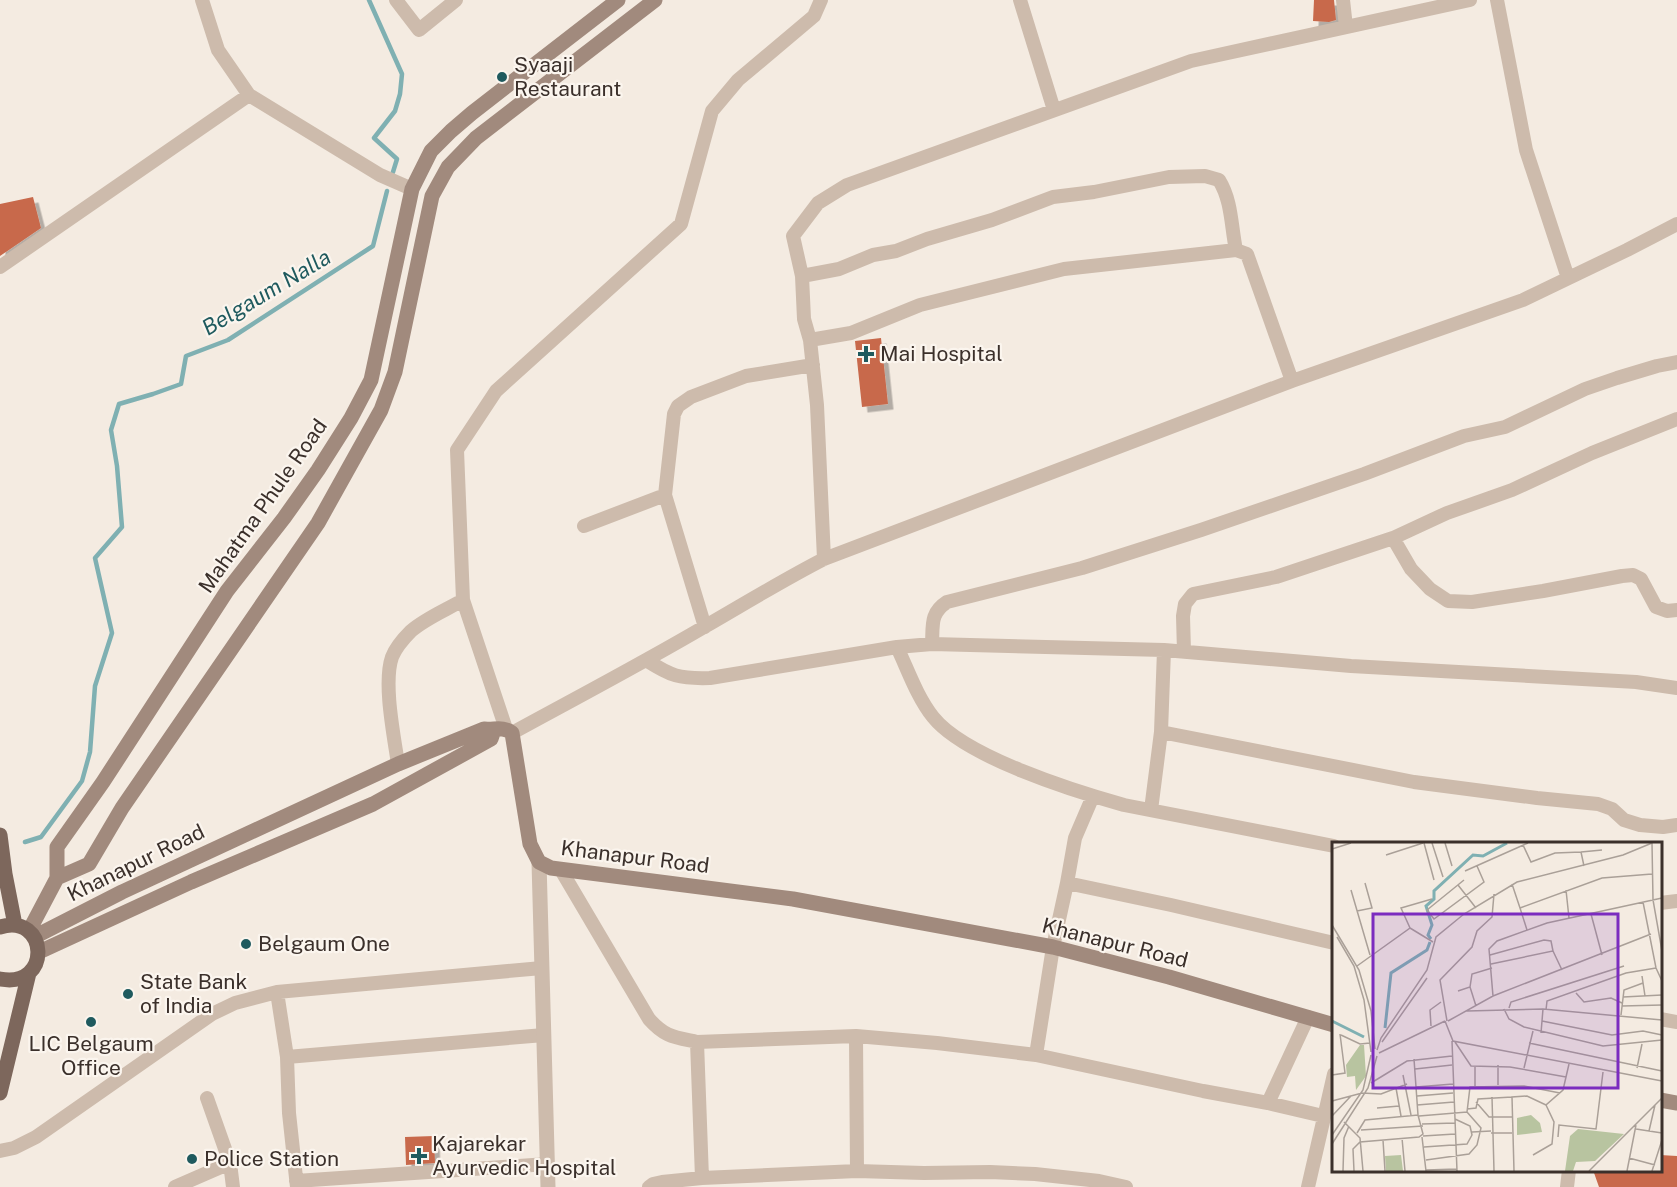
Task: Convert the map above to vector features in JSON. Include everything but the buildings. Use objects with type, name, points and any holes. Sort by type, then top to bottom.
[{"type":"main road","name":"Mahatma Phule Road","points":[[57,878],[57,847],[103,782],[227,591],[318,470],[351,418],[371,380],[412,189],[431,151],[451,130],[618,0]]},
{"type":"main road","points":[[0,1093],[29,973],[38,960],[34,940],[57,878],[89,864],[122,808],[318,523],[381,410],[395,372],[432,196],[448,167],[476,138],[655,0]]},
{"type":"main road","name":"Khanapur Road","points":[[34,940],[122,892],[398,764],[484,729],[504,730],[530,844],[539,862],[551,868],[793,899],[1053,947],[1169,976],[1332,1024]]},
{"type":"main road","points":[[0,835],[5,874],[7,926],[34,940],[191,882],[373,804],[504,730]]},
{"type":"main road","points":[[0,978],[15,980],[29,973]]},
{"type":"main road","points":[[1662,1100],[1677,1103]]},
{"type":"street","points":[[202,0],[218,50],[249,95],[380,175],[412,189]]},
{"type":"street","points":[[396,0],[418,30],[456,0]]},
{"type":"street","points":[[821,0],[814,16],[738,80],[712,111],[681,224],[496,391],[457,450],[463,600],[504,730],[646,660],[786,578],[824,559],[1293,381],[1523,300],[1677,224]]},
{"type":"street","points":[[1020,0],[1054,110]]},
{"type":"street","points":[[1343,0],[1346,27]]},
{"type":"street","points":[[824,559],[817,405],[810,340],[804,319],[802,276],[793,236],[818,203],[847,185],[1191,61],[1470,0]]},
{"type":"street","points":[[1497,0],[1526,150],[1568,278]]},
{"type":"street","points":[[0,267],[249,95]]},
{"type":"street","points":[[802,276],[839,269],[873,255],[896,251],[927,239],[992,220],[1053,197],[1094,192],[1169,177],[1205,176],[1219,180],[1226,190],[1236,250]]},
{"type":"street","points":[[810,340],[851,333],[921,305],[1064,269],[1236,250],[1247,254],[1293,381]]},
{"type":"street","points":[[932,644],[934,616],[938,607],[947,602],[1082,568],[1201,530],[1364,474],[1464,436],[1505,427],[1585,389],[1677,362]]},
{"type":"street","points":[[705,627],[665,495],[674,414],[678,406],[691,397],[746,376],[813,365]]},
{"type":"street","points":[[1184,652],[1183,616],[1185,604],[1193,594],[1276,577],[1393,538],[1448,513],[1512,489],[1592,453],[1677,419]]},
{"type":"street","points":[[584,526],[665,495]]},
{"type":"street","points":[[1393,538],[1411,569],[1430,589],[1448,601],[1472,603],[1633,575],[1641,579],[1656,606],[1667,610],[1677,610]]},
{"type":"street","points":[[398,764],[389,675],[392,657],[400,643],[413,630],[426,620],[463,600]]},
{"type":"street","points":[[646,660],[664,672],[686,679],[710,678],[897,647],[932,644],[1164,650],[1351,666],[1636,682],[1677,688]]},
{"type":"street","points":[[897,647],[915,687],[934,718],[962,742],[1011,766],[1124,805],[1332,846]]},
{"type":"street","points":[[1151,810],[1161,732],[1164,650]]},
{"type":"street","points":[[1161,732],[1413,782],[1598,804],[1612,809],[1624,820],[1640,825],[1663,827],[1677,825]]},
{"type":"street","points":[[1036,1055],[1053,947],[1076,838],[1093,796]]},
{"type":"street","points":[[539,862],[548,1187]]},
{"type":"street","points":[[561,870],[649,1019],[659,1030],[671,1037],[697,1042],[856,1036],[937,1043],[1036,1055],[1323,1116]]},
{"type":"street","points":[[1067,883],[1332,943]]},
{"type":"street","points":[[1662,903],[1677,901]]},
{"type":"street","points":[[0,1151],[14,1148],[36,1137],[212,1014],[235,1003],[277,992],[542,968]]},
{"type":"street","points":[[277,992],[287,1057],[296,1184],[547,1164]]},
{"type":"street","points":[[1268,1103],[1308,1017]]},
{"type":"street","points":[[1662,1019],[1677,1022]]},
{"type":"street","points":[[287,1057],[544,1035]]},
{"type":"street","points":[[856,1036],[857,1171]]},
{"type":"street","points":[[697,1042],[702,1178]]},
{"type":"street","points":[[1308,1187],[1332,1082]]},
{"type":"street","points":[[207,1098],[230,1163],[233,1187]]},
{"type":"street","points":[[175,1187],[230,1163]]},
{"type":"street","points":[[649,1187],[662,1182],[702,1178],[857,1171],[1035,1174],[1126,1187]]},
{"type":"street","points":[[1567,1187],[1569,1172]]},
{"type":"waterway","name":"Belgaum Nalla","points":[[369,0],[402,74],[395,111],[374,138],[397,159],[393,172]]},
{"type":"waterway","name":"Belgaum Nalla","points":[[25,842],[41,837],[82,781],[90,752],[95,686],[112,633],[95,558],[122,527],[117,466],[111,430],[119,404],[181,384],[186,356],[228,340],[373,246],[387,191]]},
{"type":"place","name":"Syaaji Restaurant","points":[[502,77]]},
{"type":"place","name":"Mai Hospital","points":[[866,354]]},
{"type":"place","name":"Belgaum One","points":[[246,944]]},
{"type":"place","name":"State Bank of India","points":[[128,994]]},
{"type":"place","name":"LIC Belgaum Office","points":[[91,1022]]},
{"type":"place","name":"Kajarekar Ayurvedic Hospital","points":[[419,1156]]},
{"type":"place","name":"Police Station","points":[[192,1159]]}]
